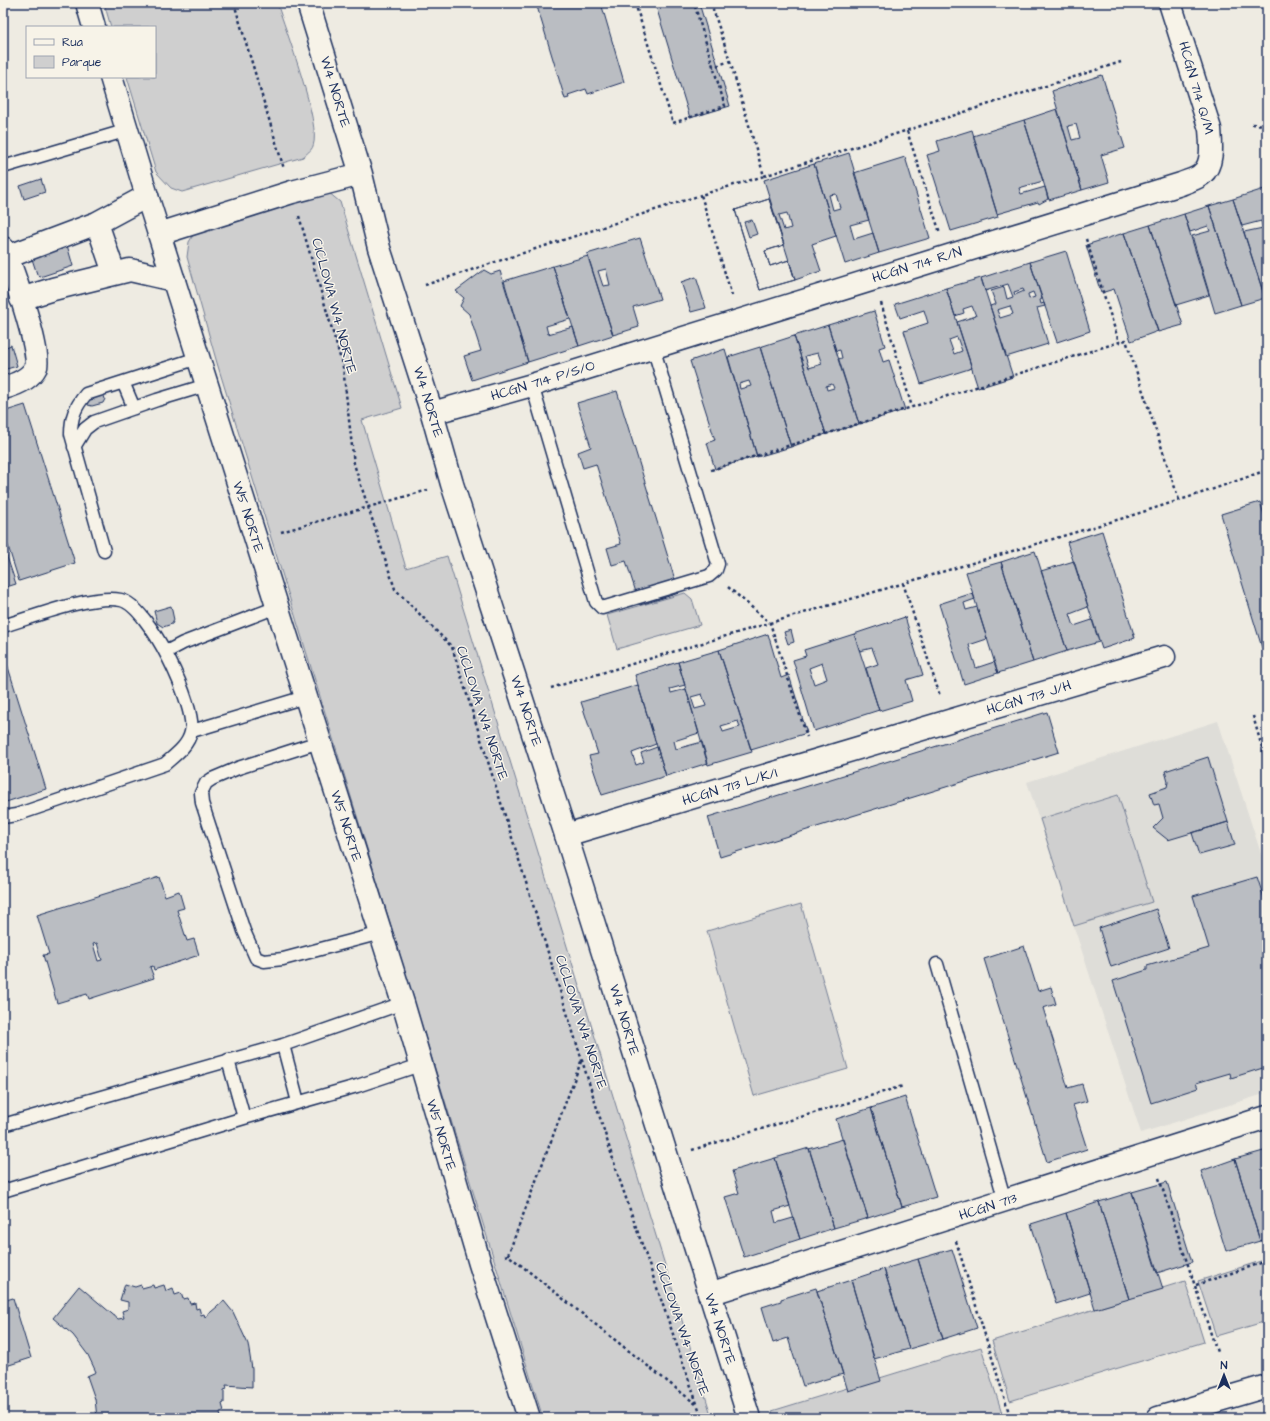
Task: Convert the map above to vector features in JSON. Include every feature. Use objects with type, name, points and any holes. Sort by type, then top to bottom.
[{"type":"main road","points":[[87,3],[94,26]]},
{"type":"main road","name":"W4 NORTE","points":[[308,3],[361,174],[379,248],[432,413],[452,484],[566,835],[749,1418]]},
{"type":"main road","name":"HCGN 714 Q/M","points":[[1170,3],[1210,129],[1212,148],[1208,164],[1202,174],[1181,184]]},
{"type":"main road","name":"W5 NORTE","points":[[111,78],[128,130],[146,196],[381,933],[480,1264],[529,1418]]},
{"type":"main road","points":[[159,234],[292,192],[361,174]]},
{"type":"main road","name":"HCGN 714 R/N","points":[[653,347],[1181,184]]},
{"type":"main road","points":[[3,388],[22,381],[36,366],[37,355],[21,299],[5,252],[97,223],[146,196]]},
{"type":"main road","points":[[97,223],[114,273]]},
{"type":"main road","points":[[21,299],[114,273],[130,270],[174,280]]},
{"type":"main road","name":"HCGN 714 P/S/O","points":[[432,413],[532,385],[653,347]]},
{"type":"main road","name":"HCGN 713 J/H","points":[[893,738],[1164,657]]},
{"type":"main road","name":"HCGN 713 L/K/I","points":[[566,835],[893,738]]},
{"type":"main road","name":"HCGN 713","points":[[709,1294],[1267,1117]]},
{"type":"main road","points":[[1158,1418],[1267,1386]]},
{"type":"lane","points":[[3,167],[128,130]]},
{"type":"lane","points":[[532,385],[596,602],[602,608],[709,576],[716,570],[718,564],[653,347]]},
{"type":"lane","points":[[104,551],[74,447],[71,421],[76,407],[86,394],[198,358]]},
{"type":"lane","points":[[123,382],[134,408]]},
{"type":"lane","points":[[74,447],[85,429],[94,422],[207,385]]},
{"type":"lane","points":[[3,626],[67,607],[104,599],[122,600],[138,610],[152,628],[166,652],[188,707],[192,730],[182,749],[165,764],[16,815],[3,817]]},
{"type":"lane","points":[[166,652],[183,643],[276,607]]},
{"type":"lane","points":[[192,730],[305,697]]},
{"type":"lane","points":[[319,742],[238,768],[212,779],[206,783],[201,793],[202,803],[244,931],[256,958],[264,961],[283,960],[381,933]]},
{"type":"lane","points":[[937,964],[1005,1201]]},
{"type":"lane","points":[[3,1125],[283,1045],[402,1003]]},
{"type":"lane","points":[[283,1045],[298,1102]]},
{"type":"lane","points":[[228,1060],[244,1118]]},
{"type":"lane","points":[[3,1191],[244,1118],[357,1086],[420,1065]]},
{"type":"path","name":"CICLOVIA W4 NORTE","points":[[234,3],[292,192],[343,367],[354,464],[394,589],[452,647],[621,1182],[702,1418]]},
{"type":"path","points":[[635,3],[673,123],[725,106],[694,3]]},
{"type":"path","points":[[711,3],[764,176]]},
{"type":"path","points":[[713,67],[730,61]]},
{"type":"path","points":[[425,285],[701,195],[1121,62]]},
{"type":"path","points":[[1252,124],[1267,125]]},
{"type":"path","points":[[907,130],[942,239]]},
{"type":"path","points":[[701,195],[734,302]]},
{"type":"path","points":[[1084,233],[1119,342]]},
{"type":"path","points":[[879,296],[912,407]]},
{"type":"path","points":[[707,472],[1126,340],[1180,500]]},
{"type":"path","points":[[551,688],[1180,500],[1267,470]]},
{"type":"path","points":[[256,540],[367,506],[452,484]]},
{"type":"path","points":[[1267,517],[1265,520],[1267,527]]},
{"type":"path","points":[[721,582],[770,623],[807,736]]},
{"type":"path","points":[[903,583],[940,696]]},
{"type":"path","points":[[1253,716],[1267,765]]},
{"type":"path","points":[[508,1255],[582,1059]]},
{"type":"path","points":[[692,1150],[903,1086]]},
{"type":"path","points":[[1159,1177],[1196,1284],[1217,1352]]},
{"type":"path","points":[[956,1241],[1010,1416]]},
{"type":"path","points":[[480,1264],[508,1255]]},
{"type":"path","points":[[508,1255],[698,1405]]},
{"type":"path","points":[[1196,1284],[1267,1261]]},
{"type":"shaded area","points":[[1218,721],[1267,872],[1267,1093],[1141,1133],[1027,782]]},
{"type":"green space","points":[[104,3],[277,3],[308,98],[314,135],[313,146],[303,157],[182,192],[171,188],[156,172],[127,78],[156,78],[156,26],[111,26]]},
{"type":"green space","points":[[328,192],[340,202],[402,408],[362,420],[406,568],[447,556],[712,1418],[543,1418],[217,363],[187,257],[189,242],[199,225]]},
{"type":"green space","points":[[685,593],[692,599],[700,625],[617,649],[607,615]]},
{"type":"green space","points":[[1118,795],[1152,902],[1074,926],[1040,819]]},
{"type":"green space","points":[[801,904],[848,1069],[754,1096],[707,931]]},
{"type":"green space","points":[[1267,1259],[1267,1321],[1216,1336],[1198,1281]]},
{"type":"green space","points":[[1185,1281],[1204,1342],[1010,1401],[992,1341]]},
{"type":"green space","points":[[981,1347],[1002,1413],[987,1418],[774,1418],[772,1411]]},
{"type":"building","points":[[536,3],[601,3],[624,82],[588,94],[586,89],[568,95],[569,98],[565,99]]},
{"type":"building","points":[[655,3],[699,3],[730,106],[690,118]]},
{"type":"building","points":[[1102,75],[1125,148],[1101,155],[1109,182],[1082,190],[1052,91]],"holes":[[[1076,124],[1080,138],[1072,140],[1068,126]]]},
{"type":"building","points":[[1057,109],[1082,190],[1049,200],[1024,120]]},
{"type":"building","points":[[1024,120],[1043,181],[1019,188],[1021,194],[1045,187],[1048,199],[1039,204],[1038,202],[997,214],[973,136]]},
{"type":"building","points":[[972,130],[998,217],[951,231],[927,155],[940,151],[937,141]]},
{"type":"building","points":[[849,153],[869,220],[850,225],[854,239],[873,233],[879,253],[845,264],[814,164]],"holes":[[[836,194],[840,208],[833,210],[829,195]]]},
{"type":"building","points":[[905,157],[930,238],[879,253],[854,173]]},
{"type":"building","points":[[814,164],[836,236],[812,244],[821,271],[795,280],[764,180]],"holes":[[[787,213],[791,228],[784,230],[779,215]]]},
{"type":"building","points":[[41,179],[45,192],[24,199],[20,186]]},
{"type":"building","points":[[1267,188],[1267,298],[1265,298],[1244,232],[1263,228],[1261,221],[1242,226],[1233,199]]},
{"type":"building","points":[[769,199],[784,245],[765,251],[770,266],[789,260],[795,280],[760,290],[735,210]],"holes":[[[752,220],[757,234],[749,237],[744,222]]]},
{"type":"building","points":[[769,199],[784,245],[765,251],[770,266],[789,260],[795,280],[760,290],[735,210]]},
{"type":"building","points":[[1233,199],[1265,298],[1241,305],[1209,206]]},
{"type":"building","points":[[1209,206],[1241,305],[1215,313],[1192,236],[1210,231],[1208,226],[1190,232],[1184,214]]},
{"type":"building","points":[[1184,214],[1209,295],[1176,305],[1150,225]]},
{"type":"building","points":[[1150,225],[1183,325],[1158,332],[1124,233]]},
{"type":"building","points":[[1124,233],[1158,331],[1131,341],[1114,289],[1101,293],[1086,245]]},
{"type":"building","points":[[640,238],[660,299],[633,307],[639,327],[613,335],[587,254]],"holes":[[[606,269],[610,285],[603,286],[598,271]]]},
{"type":"building","points":[[67,245],[73,266],[40,277],[37,274],[32,259]]},
{"type":"building","points":[[1066,251],[1090,331],[1057,342],[1030,262]]},
{"type":"building","points":[[588,256],[613,335],[579,346],[553,266]]},
{"type":"building","points":[[1030,262],[1042,299],[1040,300],[1041,304],[1044,303],[1045,306],[1037,308],[1048,344],[1006,357],[990,306],[996,304],[991,291],[1004,287],[1007,299],[1013,297],[1008,284],[985,291],[981,278]],"holes":[[[1023,289],[1024,291],[1015,295],[1014,292]],[[1033,292],[1035,297],[1029,299],[1028,294]],[[1010,306],[1013,314],[1000,318],[997,310]]]},
{"type":"building","points":[[553,266],[570,319],[546,326],[548,334],[573,327],[579,346],[528,362],[504,281]]},
{"type":"building","points":[[484,270],[491,274],[500,271],[528,362],[472,380],[464,356],[481,351],[469,314],[460,306],[464,298],[456,291]]},
{"type":"building","points":[[696,277],[706,308],[691,312],[681,282]]},
{"type":"building","points":[[981,278],[1013,377],[978,388],[957,322],[976,316],[972,306],[963,309],[964,313],[955,316],[946,288]]},
{"type":"building","points":[[946,288],[972,368],[921,384],[904,331],[928,323],[924,310],[900,318],[895,304]],"holes":[[[957,337],[962,351],[954,354],[949,340]]]},
{"type":"building","points":[[874,311],[885,346],[879,348],[883,362],[889,360],[905,410],[859,424],[838,359],[842,358],[840,350],[836,351],[828,325]]},
{"type":"building","points":[[828,325],[859,424],[826,434],[794,336]],"holes":[[[818,353],[822,364],[809,368],[805,356]],[[832,384],[834,388],[827,390],[826,386]]]},
{"type":"building","points":[[3,335],[6,347],[11,345],[17,366],[3,370]]},
{"type":"building","points":[[794,336],[826,434],[791,447],[760,347]]},
{"type":"building","points":[[760,347],[791,447],[757,457],[728,357]],"holes":[[[749,381],[751,386],[740,389],[739,384]]]},
{"type":"building","points":[[725,349],[757,456],[715,469],[707,443],[715,440],[690,361]]},
{"type":"building","points":[[617,391],[679,593],[640,605],[626,561],[612,565],[607,548],[621,544],[596,464],[583,468],[578,452],[591,447],[577,403]]},
{"type":"building","points":[[103,393],[105,399],[103,403],[92,406],[88,405],[86,397]]},
{"type":"building","points":[[25,405],[75,563],[19,581],[3,530],[3,412]]},
{"type":"building","points":[[1260,502],[1267,524],[1267,664],[1221,514]]},
{"type":"building","points":[[1102,531],[1135,638],[1102,649],[1067,542]]},
{"type":"building","points":[[5,551],[16,584],[3,588],[3,552]]},
{"type":"building","points":[[1035,551],[1067,651],[1033,662],[1001,562]]},
{"type":"building","points":[[1074,561],[1088,607],[1070,614],[1074,626],[1092,620],[1099,642],[1067,651],[1041,571]]},
{"type":"building","points":[[1001,562],[1033,662],[998,673],[966,572]]},
{"type":"building","points":[[973,593],[975,599],[964,603],[966,610],[977,607],[987,639],[969,645],[976,668],[994,662],[998,673],[964,684],[939,604]]},
{"type":"building","points":[[171,606],[174,620],[172,624],[163,627],[157,623],[154,611]]},
{"type":"building","points":[[905,617],[923,675],[906,680],[912,701],[879,711],[866,668],[878,664],[872,648],[860,651],[854,634]]},
{"type":"building","points":[[791,630],[794,642],[788,644],[784,632]]},
{"type":"building","points":[[768,634],[781,678],[789,675],[807,733],[751,750],[719,650]]},
{"type":"building","points":[[854,634],[879,710],[814,731],[793,660],[806,656],[804,650]],"holes":[[[822,663],[827,679],[814,684],[809,668]]]},
{"type":"building","points":[[719,650],[752,752],[708,765],[678,662]],"holes":[[[702,694],[706,706],[695,709],[691,697]],[[738,721],[740,727],[723,732],[721,726]]]},
{"type":"building","points":[[3,651],[46,789],[3,803]]},
{"type":"building","points":[[678,662],[685,685],[670,689],[671,693],[686,689],[699,733],[674,741],[676,749],[702,742],[708,763],[666,776],[635,675]]},
{"type":"building","points":[[638,685],[656,744],[632,753],[636,765],[644,762],[641,753],[657,747],[666,776],[602,795],[589,756],[598,754],[581,702]]},
{"type":"building","points":[[1047,712],[1059,752],[720,857],[708,817]]},
{"type":"building","points":[[1208,757],[1228,822],[1168,840],[1153,828],[1163,818],[1159,804],[1154,805],[1150,793],[1167,787],[1168,782],[1165,771]]},
{"type":"building","points":[[1228,822],[1235,845],[1199,855],[1192,833]]},
{"type":"building","points":[[159,877],[165,896],[179,891],[184,908],[177,910],[187,941],[194,939],[199,955],[154,970],[153,966],[150,967],[154,978],[89,999],[87,994],[57,1003],[43,955],[49,954],[37,915]],"holes":[[[97,943],[102,960],[98,961],[93,944]]]},
{"type":"building","points":[[1257,877],[1267,907],[1267,1069],[1266,1067],[1231,1078],[1230,1073],[1196,1083],[1198,1088],[1151,1103],[1113,981],[1147,970],[1147,966],[1209,948],[1193,896]]},
{"type":"building","points":[[1156,909],[1169,948],[1111,967],[1099,928]]},
{"type":"building","points":[[1024,946],[1038,991],[1051,987],[1056,1004],[1043,1008],[1068,1088],[1082,1084],[1087,1101],[1073,1105],[1087,1149],[1047,1162],[984,959]]},
{"type":"building","points":[[905,1097],[936,1197],[902,1207],[871,1108]]},
{"type":"building","points":[[871,1108],[902,1207],[868,1218],[836,1119]]},
{"type":"building","points":[[843,1139],[868,1218],[834,1228],[809,1149]]},
{"type":"building","points":[[809,1148],[834,1228],[800,1239],[775,1158]]},
{"type":"building","points":[[1267,1150],[1267,1239],[1260,1241],[1235,1159]]},
{"type":"building","points":[[775,1158],[790,1206],[773,1211],[776,1223],[793,1218],[800,1239],[744,1257],[725,1197],[739,1193],[732,1171]]},
{"type":"building","points":[[1235,1159],[1260,1241],[1226,1251],[1201,1171]]},
{"type":"building","points":[[1167,1182],[1192,1262],[1157,1273],[1132,1192]]},
{"type":"building","points":[[1132,1192],[1163,1289],[1129,1299],[1099,1202]]},
{"type":"building","points":[[1099,1202],[1129,1299],[1095,1309],[1066,1213]]},
{"type":"building","points":[[1066,1213],[1090,1293],[1056,1304],[1031,1224]]},
{"type":"building","points":[[952,1249],[977,1328],[943,1339],[918,1259]]},
{"type":"building","points":[[918,1259],[943,1339],[909,1349],[884,1269]]},
{"type":"building","points":[[884,1269],[909,1349],[874,1359],[851,1280]]},
{"type":"building","points":[[851,1280],[881,1381],[848,1391],[817,1291]]},
{"type":"building","points":[[125,1284],[135,1287],[141,1285],[142,1288],[153,1285],[154,1288],[164,1285],[166,1291],[173,1288],[175,1295],[181,1293],[183,1299],[188,1298],[190,1304],[195,1303],[196,1309],[199,1308],[201,1315],[204,1314],[205,1317],[224,1301],[233,1312],[248,1344],[252,1369],[252,1387],[226,1385],[227,1389],[224,1390],[224,1403],[222,1404],[224,1411],[220,1412],[221,1418],[97,1418],[95,1399],[87,1376],[96,1372],[88,1355],[73,1335],[53,1318],[79,1286],[118,1319],[124,1318],[122,1311],[128,1309],[128,1302],[120,1300]]},
{"type":"building","points":[[816,1288],[843,1374],[803,1386],[788,1338],[773,1343],[762,1307],[781,1301],[781,1299]]},
{"type":"building","points":[[13,1298],[31,1358],[3,1367],[3,1301]]}]
